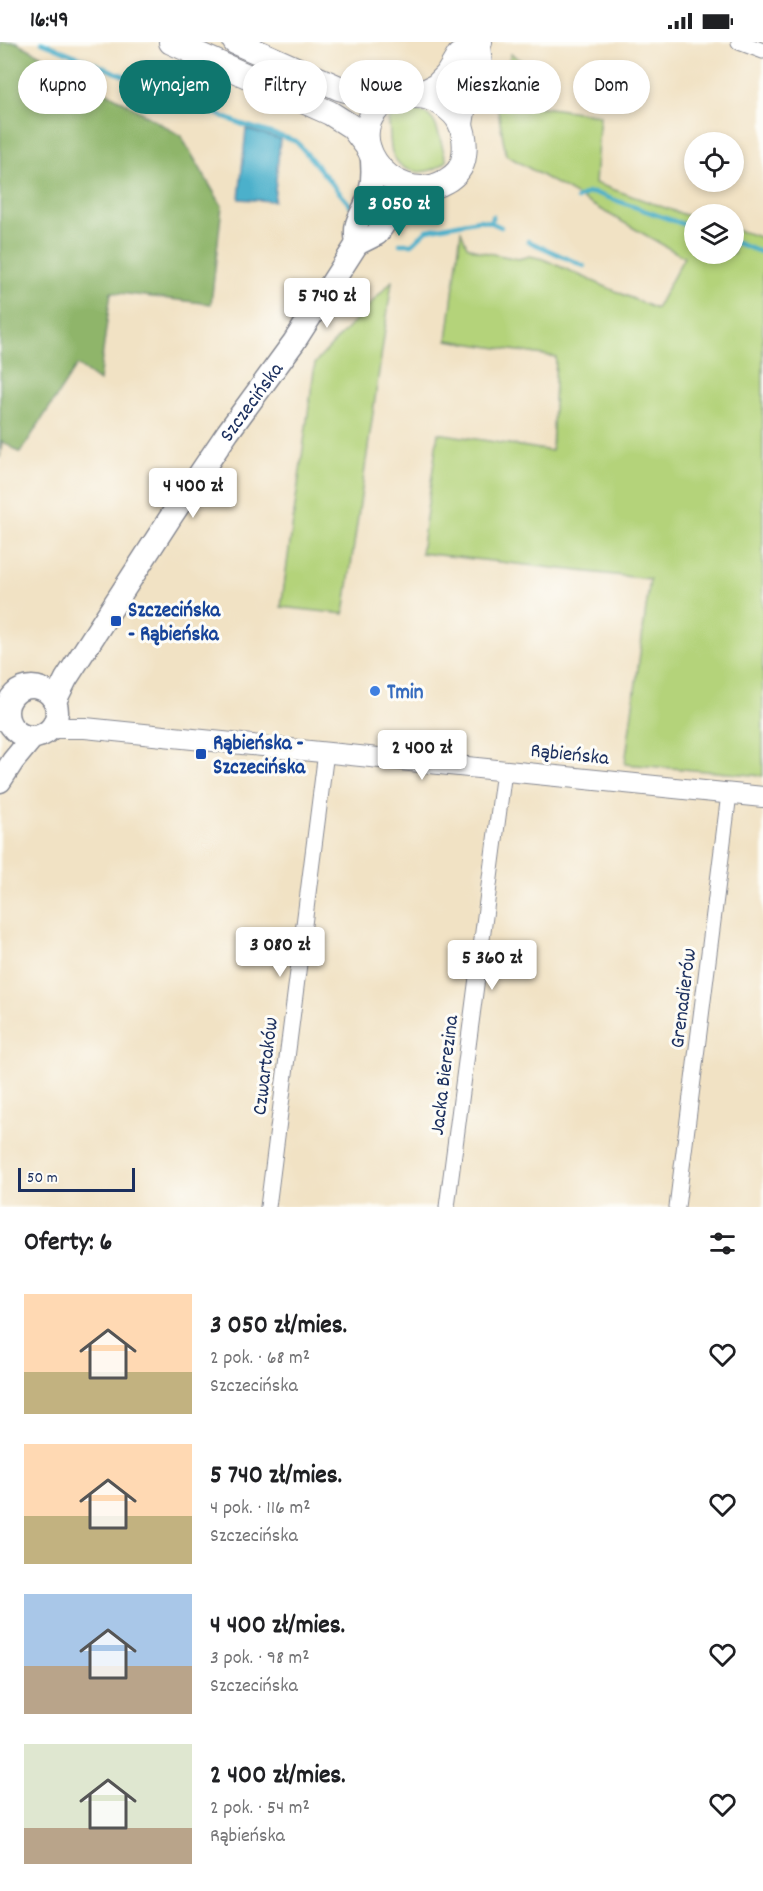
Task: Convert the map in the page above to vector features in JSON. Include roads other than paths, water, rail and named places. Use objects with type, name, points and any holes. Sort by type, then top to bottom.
[{"type":"main road","points":[[171,42],[330,113],[352,128],[379,168],[399,183],[421,188],[441,184],[450,179],[461,166],[464,158],[460,124],[454,114],[445,107],[424,101]]},
{"type":"main road","points":[[235,42],[339,88]]},
{"type":"main road","points":[[424,90],[436,86],[447,75],[459,55],[479,44],[480,65],[466,93],[460,124]]},
{"type":"main road","points":[[370,154],[367,135],[372,114]]},
{"type":"main road","name":"Szczecińska","points":[[11,723],[40,737],[66,679],[172,515],[228,432],[294,342],[357,244],[356,223],[368,200],[371,188],[370,154]]},
{"type":"main road","name":"Szczecińska","points":[[357,244],[373,238],[398,203],[421,188]]},
{"type":"main road","points":[[0,781],[13,760],[11,723],[14,695],[28,687],[52,709]]},
{"type":"street","points":[[739,42],[763,51]]},
{"type":"street","name":"Rąbieńska","points":[[52,709],[86,728],[763,797]]},
{"type":"street","name":"Czwartaków","points":[[268,1207],[326,752]]},
{"type":"street","name":"Jacka Bierezina","points":[[447,1207],[504,771]]},
{"type":"street","name":"Grenadierów","points":[[677,1207],[729,794]]},
{"type":"water","points":[[246,129],[280,139],[274,201],[239,199]]},
{"type":"waterway","points":[[42,42],[241,124],[296,141],[350,205]]},
{"type":"waterway","points":[[577,199],[588,193],[595,193],[684,224]]},
{"type":"waterway","points":[[400,244],[412,244],[427,230],[479,220],[490,222],[493,216]]},
{"type":"waterway","points":[[490,222],[501,227]]},
{"type":"waterway","points":[[528,241],[584,266]]},
{"type":"waterway","points":[[744,246],[763,253]]},
{"type":"place","name":"Szczecińska - Rąbieńska","points":[[116,621]]},
{"type":"place","name":"Tmin","points":[[375,691]]},
{"type":"place","name":"Rąbieńska - Szczecińska","points":[[201,754]]}]
